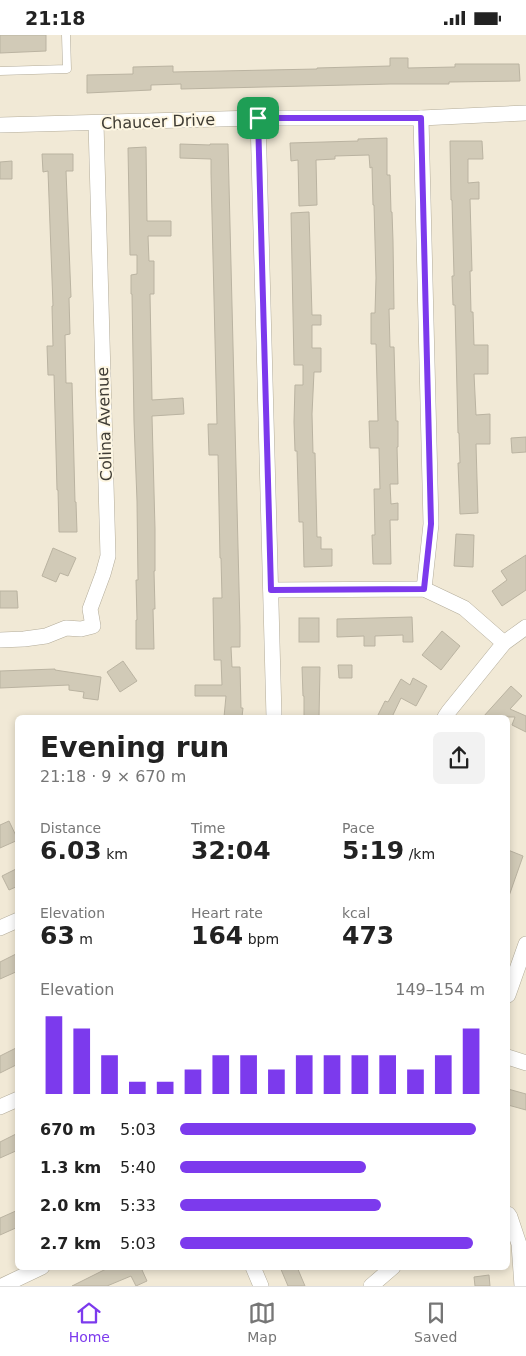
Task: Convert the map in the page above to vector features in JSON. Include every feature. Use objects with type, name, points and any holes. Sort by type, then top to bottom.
[{"type":"street","name":"Chaucer Drive","points":[[0,125],[258,118],[421,118],[526,113]]},
{"type":"street","points":[[258,118],[274,715]]},
{"type":"street","points":[[421,118],[431,524],[424,589]]},
{"type":"street","name":"Colina Avenue","points":[[0,640],[46,636],[66,628],[81,629],[93,626],[90,609],[108,556],[96,123]]},
{"type":"street","points":[[271,590],[424,589],[464,608],[504,643]]},
{"type":"street","points":[[446,715],[504,643],[526,627]]},
{"type":"street","points":[[0,928],[15,921]]},
{"type":"street","points":[[510,989],[526,944]]},
{"type":"street","points":[[510,1058],[526,1063]]},
{"type":"street","points":[[0,1107],[15,1100]]},
{"type":"street","points":[[510,1217],[519,1244],[522,1286]]},
{"type":"street","points":[[2,1286],[36,1270]]},
{"type":"street","points":[[254,1270],[262,1286]]},
{"type":"street","points":[[371,1286],[390,1270]]},
{"type":"lane","points":[[0,71],[67,69],[66,35]]},
{"type":"building","points":[[0,35],[46,35],[46,51],[0,53]]},
{"type":"building","points":[[390,58],[408,58],[408,68],[455,67],[455,64],[519,64],[520,81],[181,89],[181,84],[151,85],[151,90],[87,93],[87,75],[133,74],[133,67],[173,66],[173,72],[317,69],[390,66]]},
{"type":"building","points":[[387,138],[387,175],[390,175],[392,212],[394,309],[389,309],[390,347],[394,347],[396,421],[398,421],[398,484],[390,484],[391,504],[398,503],[398,520],[390,520],[391,564],[373,564],[372,535],[375,535],[374,489],[380,489],[379,448],[370,448],[369,421],[378,421],[376,344],[371,344],[371,313],[375,313],[376,278],[372,167],[370,168],[369,155],[335,156],[335,159],[316,160],[317,205],[299,206],[298,160],[291,161],[290,143],[358,141],[358,139]]},
{"type":"building","points":[[450,141],[482,141],[483,159],[468,159],[468,183],[479,182],[479,199],[470,199],[471,312],[473,312],[474,345],[488,345],[488,374],[474,374],[476,415],[490,414],[490,444],[476,444],[478,513],[460,514],[455,305],[453,305],[452,276],[454,276]]},
{"type":"building","points":[[180,144],[228,144],[240,627],[240,647],[231,647],[232,667],[240,667],[242,715],[224,715],[226,696],[195,696],[195,685],[222,685],[221,660],[214,660],[213,598],[222,598],[218,455],[209,455],[208,424],[217,424],[211,159],[180,158]]},
{"type":"building","points":[[146,147],[147,221],[171,221],[171,236],[148,236],[149,261],[154,261],[154,294],[150,294],[152,400],[183,398],[184,414],[152,416],[155,529],[154,649],[136,649],[136,580],[138,580],[137,501],[131,275],[137,274],[137,255],[130,255],[128,148]]},
{"type":"building","points":[[42,154],[73,154],[73,171],[66,171],[71,297],[69,298],[70,334],[65,335],[66,383],[72,383],[77,532],[59,532],[54,375],[48,375],[47,346],[53,346],[48,171],[43,172]]},
{"type":"building","points":[[12,161],[12,179],[0,179],[0,162]]},
{"type":"building","points":[[309,212],[312,315],[321,315],[321,325],[312,325],[312,348],[321,348],[321,372],[314,372],[312,414],[317,537],[321,537],[321,549],[332,549],[332,566],[304,567],[303,522],[299,522],[297,451],[295,451],[294,422],[295,385],[303,385],[303,365],[294,365],[291,213]]},
{"type":"building","points":[[526,437],[526,452],[512,453],[511,438]]},
{"type":"building","points":[[456,534],[474,535],[473,567],[454,566]]},
{"type":"building","points":[[53,548],[76,558],[68,576],[60,573],[56,582],[42,576]]},
{"type":"building","points":[[526,555],[526,590],[502,606],[492,591],[507,580],[501,571]]},
{"type":"building","points":[[0,591],[17,591],[18,608],[0,608]]},
{"type":"building","points":[[412,617],[413,642],[403,642],[403,635],[375,636],[375,646],[364,646],[364,636],[337,637],[337,619]]},
{"type":"building","points":[[299,618],[319,618],[319,642],[299,642]]},
{"type":"building","points":[[442,631],[460,646],[441,670],[422,655]]},
{"type":"building","points":[[123,661],[137,681],[120,692],[107,672]]},
{"type":"building","points":[[338,665],[352,665],[352,678],[339,678]]},
{"type":"building","points":[[302,667],[320,667],[319,715],[304,715]]},
{"type":"building","points":[[55,669],[101,677],[98,700],[83,698],[84,692],[69,690],[69,685],[0,688],[0,671]]},
{"type":"building","points":[[413,678],[427,686],[416,706],[401,698],[393,715],[378,715],[385,701],[388,702],[401,679],[410,685]]},
{"type":"building","points":[[511,686],[522,696],[510,709],[526,716],[526,732],[512,725],[515,717],[510,717],[510,715],[485,715]]},
{"type":"building","points":[[9,821],[15,834],[15,841],[0,848],[0,825]]},
{"type":"building","points":[[510,851],[523,856],[510,893]]},
{"type":"building","points":[[15,870],[15,887],[9,890],[2,876]]},
{"type":"building","points":[[15,954],[15,972],[0,979],[0,962]]},
{"type":"building","points":[[15,1048],[15,1066],[0,1073],[0,1056]]},
{"type":"building","points":[[510,1090],[526,1094],[526,1110],[510,1106]]},
{"type":"building","points":[[15,1134],[15,1151],[0,1158],[0,1142]]},
{"type":"building","points":[[15,1211],[15,1228],[0,1235],[0,1218]]},
{"type":"building","points":[[104,1270],[142,1270],[147,1281],[136,1286],[131,1276],[107,1286],[72,1286]]},
{"type":"building","points":[[281,1270],[298,1270],[305,1286],[288,1286]]},
{"type":"building","points":[[489,1275],[490,1286],[475,1286],[474,1277]]},
{"type":"route","points":[[258,118],[421,118],[431,524],[424,589],[271,590],[258,118]]}]
